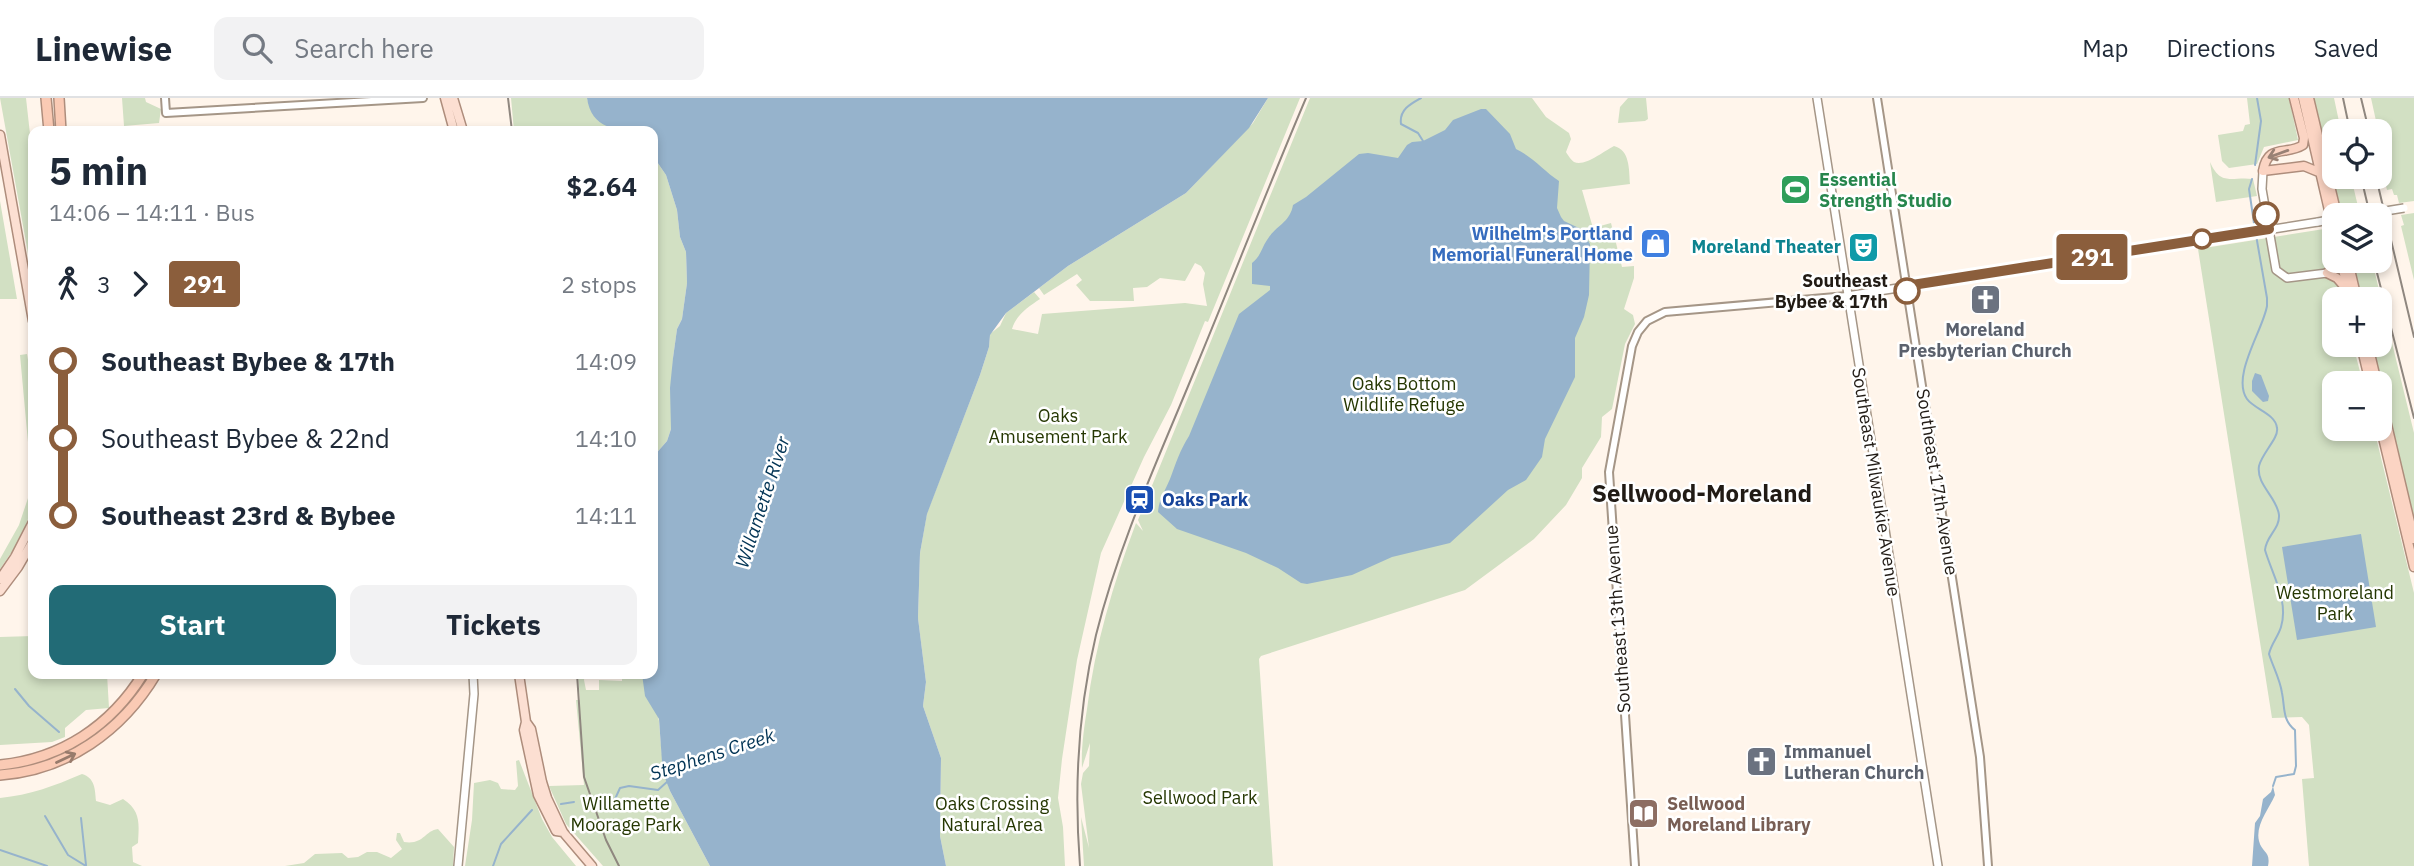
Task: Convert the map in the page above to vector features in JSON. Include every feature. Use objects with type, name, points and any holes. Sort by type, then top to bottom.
[{"type":"highway","points":[[46,98],[49,126]]},
{"type":"highway","points":[[59,98],[61,126]]},
{"type":"highway","points":[[2294,98],[2304,138],[2303,145],[2268,156],[2263,171],[2304,166],[2321,173]]},
{"type":"highway","points":[[2303,98],[2328,203]]},
{"type":"highway","points":[[2309,98],[2333,203]]},
{"type":"highway","points":[[2328,273],[2337,278],[2343,287]]},
{"type":"highway","points":[[2384,441],[2414,567]]},
{"type":"highway","points":[[2391,441],[2414,538]]},
{"type":"highway","points":[[0,765],[43,757],[81,738],[122,703],[139,679]]},
{"type":"highway","points":[[0,775],[39,769],[88,747],[122,719],[153,679]]},
{"type":"main road","points":[[445,98],[453,126]]},
{"type":"main road","points":[[453,98],[461,126]]},
{"type":"main road","name":"Southeast Milwaukie Avenue","points":[[1816,98],[1938,866]]},
{"type":"main road","points":[[0,135],[28,295]]},
{"type":"main road","points":[[2263,171],[2262,189],[2275,267],[2280,275],[2291,278],[2328,273]]},
{"type":"main road","points":[[2392,210],[2414,207]]},
{"type":"main road","points":[[1847,296],[2322,221]]},
{"type":"main road","points":[[1,576],[28,532]]},
{"type":"main road","points":[[0,591],[28,550]]},
{"type":"main road","points":[[458,866],[473,679]]},
{"type":"main road","points":[[520,679],[526,722],[524,730],[536,786],[551,823],[556,831],[563,832]]},
{"type":"main road","points":[[526,722],[531,729],[545,791],[563,832],[592,866]]},
{"type":"main road","points":[[536,786],[545,791]]},
{"type":"street","points":[[165,98],[166,113],[424,98]]},
{"type":"street","name":"Southeast 17th Avenue","points":[[1877,98],[1980,757],[1988,866]]},
{"type":"street","name":"Southeast 13th Avenue","points":[[1635,866],[1609,472],[1635,338],[1647,321],[1660,313],[1847,296]]},
{"type":"green space","points":[[0,98],[26,98],[29,126],[28,253]]},
{"type":"green space","points":[[122,98],[145,98],[146,102],[161,109],[159,123],[124,126]]},
{"type":"green space","points":[[511,98],[587,98],[593,113],[608,126],[514,126]]},
{"type":"green space","name":"Oaks Amusement Park","points":[[1268,98],[1300,98],[1208,322],[1205,321],[1171,405],[1144,457],[1101,553],[1077,660],[1062,759],[1058,798],[1065,866],[946,866],[940,836],[941,758],[923,706],[926,682],[918,618],[920,553],[927,513],[980,375],[989,347],[990,334],[1000,326],[1006,313],[1034,292],[1040,299],[1019,315],[1012,329],[1038,334],[1042,314],[1185,303],[1207,306],[1203,284],[1205,273],[1201,266],[1195,263],[1185,281],[1160,278],[1147,287],[1133,288],[1134,301],[1090,301],[1076,285],[1082,280],[1077,274],[1044,295],[1039,288],[1068,266],[1186,193],[1253,123]]},
{"type":"green space","name":"Oaks Bottom Wildlife Refuge","points":[[1310,98],[1532,98],[1546,117],[1569,133],[1571,139],[1566,152],[1574,162],[1589,160],[1614,146],[1623,152],[1628,161],[1630,184],[1582,190],[1593,228],[1611,223],[1622,267],[1634,266],[1634,278],[1624,309],[1633,315],[1635,324],[1625,344],[1612,409],[1602,417],[1601,437],[1582,468],[1582,478],[1566,505],[1534,539],[1465,590],[1261,656],[1259,659],[1273,866],[1084,866],[1081,817],[1089,848],[1081,784],[1083,773],[1089,766],[1090,743],[1082,768],[1083,739],[1090,685],[1112,592],[1136,523],[1143,531],[1138,520]]},
{"type":"green space","points":[[1628,98],[1646,98],[1648,119],[1618,123],[1620,107]]},
{"type":"green space","points":[[2247,98],[2289,98],[2298,140],[2264,147],[2257,164],[2229,168],[2222,161],[2218,135],[2243,131],[2245,125],[2250,124]]},
{"type":"green space","points":[[2314,98],[2334,98],[2338,119],[2322,119],[2322,131]]},
{"type":"green space","points":[[2371,98],[2414,98],[2414,201],[2399,203],[2397,195],[2394,195],[2392,119],[2376,119]]},
{"type":"green space","points":[[2210,162],[2223,178],[2253,179],[2257,196],[2216,202]]},
{"type":"green space","points":[[658,163],[666,175],[686,252],[687,283],[673,358],[671,429],[667,441],[658,451]]},
{"type":"green space","points":[[2336,189],[2354,189],[2357,203],[2339,203]]},
{"type":"green space","points":[[0,201],[17,299],[0,299]]},
{"type":"green space","points":[[2414,213],[2414,280],[2401,226],[2404,225],[2401,215]]},
{"type":"green space","name":"Westmoreland Park","points":[[2322,229],[2322,273],[2335,273],[2338,287],[2322,287],[2322,357],[2356,357],[2360,371],[2322,371],[2322,441],[2377,441],[2414,593],[2414,866],[2309,866],[2302,779],[2314,778],[2309,725],[2302,717],[2272,718],[2198,249]]},
{"type":"green space","points":[[2356,273],[2375,273],[2378,287],[2359,287]]},
{"type":"green space","points":[[2392,343],[2414,433],[2414,520],[2392,426],[2392,371],[2379,371],[2376,357],[2392,357]]},
{"type":"green space","points":[[27,354],[28,360],[28,442],[20,355]]},
{"type":"green space","points":[[28,498],[28,519],[20,540],[0,569],[0,559],[19,525]]},
{"type":"green space","points":[[28,636],[28,679],[107,679],[109,708],[86,710],[65,728],[65,737],[52,742],[0,745],[0,637]]},
{"type":"green space","name":"Willamette Moorage Park","points":[[578,679],[584,679],[586,690],[599,690],[599,680],[644,679],[658,715],[670,791],[710,866],[603,866],[566,824],[549,786],[584,785],[576,700],[580,700]]},
{"type":"green space","points":[[519,760],[542,819],[552,837],[576,866],[465,866],[474,783],[490,780],[498,783],[501,789],[515,790],[518,786],[516,761]]},
{"type":"green space","points":[[82,774],[92,781],[96,801],[110,805],[123,799],[133,808],[139,829],[138,843],[132,847],[133,862],[142,866],[0,866],[0,798],[22,795]]},
{"type":"green space","points":[[438,829],[454,847],[453,866],[285,866],[304,863],[315,854],[342,853],[348,858],[377,852],[391,858],[402,849],[396,840],[397,833],[400,833],[404,842],[416,842]]},
{"type":"water","name":"Willamette River","points":[[587,98],[1268,98],[1249,128],[1186,193],[1068,266],[1006,313],[990,335],[980,375],[927,514],[920,553],[918,618],[926,682],[923,706],[941,758],[940,836],[946,866],[710,866],[670,791],[662,762],[659,719],[645,696],[643,679],[658,679],[658,451],[667,441],[671,429],[670,388],[677,329],[682,319],[687,283],[686,252],[666,175],[658,163],[658,126],[608,126],[590,110]]},
{"type":"water","name":"Oaks Bottom Wildlife Refuge","points":[[1486,109],[1510,134],[1516,149],[1559,181],[1557,208],[1561,217],[1581,229],[1590,244],[1589,295],[1575,338],[1575,377],[1545,439],[1542,457],[1526,480],[1508,490],[1450,543],[1392,557],[1352,575],[1307,584],[1246,553],[1177,529],[1158,512],[1160,503],[1239,314],[1270,290],[1270,286],[1252,284],[1252,263],[1270,235],[1286,220],[1293,205],[1359,154],[1398,158],[1412,142],[1423,141],[1445,130],[1453,120]]},
{"type":"water","points":[[2255,373],[2261,375],[2269,396],[2268,401],[2263,402],[2252,391]]},
{"type":"water","points":[[2361,534],[2376,627],[2297,640],[2282,547]]},
{"type":"water","points":[[2273,786],[2275,795],[2258,835],[2260,845],[2268,857],[2268,866],[2252,866],[2255,823],[2260,816],[2263,799]]},
{"type":"waterway","points":[[1421,98],[1404,111],[1401,124],[1418,133],[1423,141]]},
{"type":"waterway","points":[[2255,165],[2261,121],[2257,98]]},
{"type":"waterway","points":[[2252,179],[2249,189],[2255,230]]},
{"type":"waterway","points":[[2256,235],[2267,306],[2245,366],[2243,389],[2250,403],[2269,415],[2277,428],[2259,466],[2263,485],[2275,502],[2279,515],[2265,550],[2283,607],[2281,627],[2269,654],[2281,688],[2286,718],[2295,730],[2294,774],[2276,777],[2273,786]]},
{"type":"waterway","points":[[15,689],[29,706],[59,732]]},
{"type":"waterway","name":"Stephens Creek","points":[[607,800],[615,799],[620,788],[629,786],[658,790],[668,781]]},
{"type":"waterway","name":"Stephens Creek","points":[[561,804],[574,802]]},
{"type":"waterway","name":"Stephens Creek","points":[[493,866],[501,844],[532,810]]},
{"type":"waterway","points":[[45,816],[68,855],[86,866]]},
{"type":"waterway","points":[[81,818],[86,865]]},
{"type":"waterway","name":"Stephens Creek","points":[[0,850],[47,866]]},
{"type":"tram line","points":[[2343,98],[2347,119]]},
{"type":"tram line","points":[[2364,189],[2367,203]]},
{"type":"tram line","points":[[2377,273],[2414,418]]},
{"type":"railway","points":[[508,98],[511,126]]},
{"type":"railway","points":[[1080,866],[1077,808],[1081,721],[1090,663],[1105,601],[1141,500],[1306,98]]},
{"type":"railway","points":[[2361,98],[2366,119]]},
{"type":"railway","points":[[2379,189],[2414,337]]},
{"type":"railway","points":[[577,679],[584,777],[606,840],[619,866]]},
{"type":"bus line","name":"291","points":[[1907,291],[1906,286],[2269,229],[2266,215]]},
{"type":"place","name":"Essential Strength Studio","points":[[1796,190]]},
{"type":"place","name":"Wilhelm's Portland Memorial Funeral Home","points":[[1656,244]]},
{"type":"place","name":"Moreland Theater","points":[[1864,247]]},
{"type":"place","name":"Southeast Bybee & 17th","points":[[1907,291]]},
{"type":"place","name":"Moreland Presbyterian Church","points":[[1985,299]]},
{"type":"place","name":"Oaks Park","points":[[1139,500]]},
{"type":"place","name":"Immanuel Lutheran Church","points":[[1761,762]]},
{"type":"place","name":"Sellwood Moreland Library","points":[[1644,814]]},
{"type":"district","name":"Sellwood-Moreland","points":[[1702,494]]},
{"type":"park label","name":"Sellwood Park","points":[[1200,798]]},
{"type":"park label","name":"Oaks Crossing Natural Area","points":[[992,814]]}]
